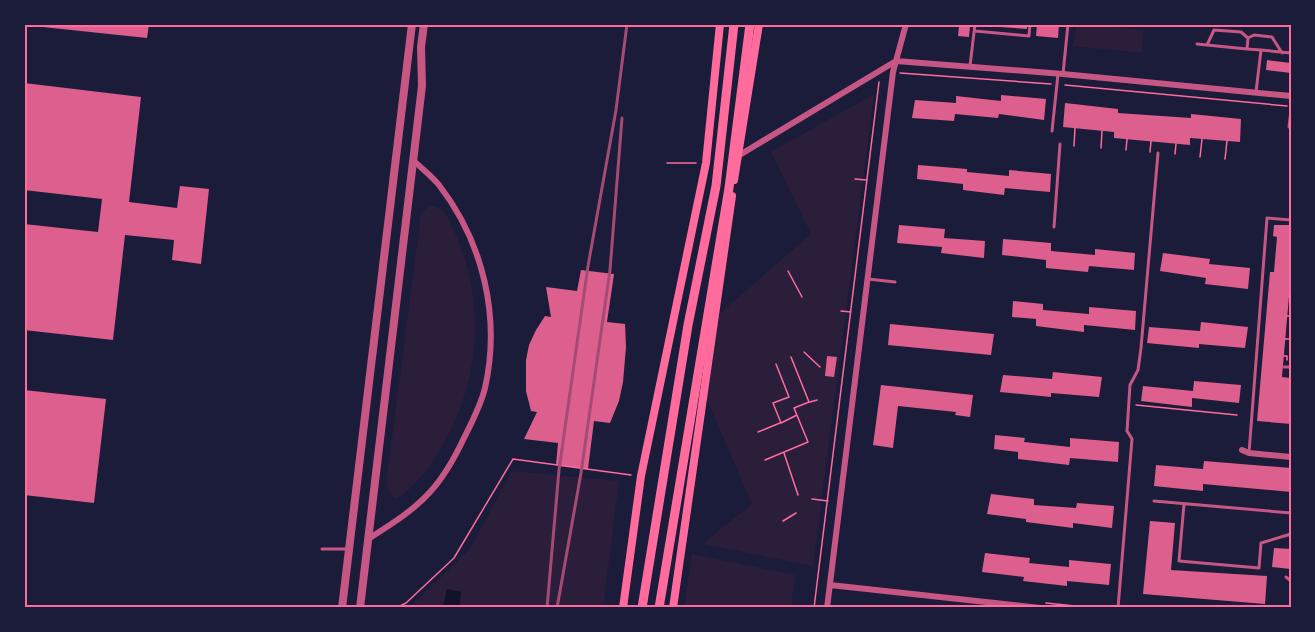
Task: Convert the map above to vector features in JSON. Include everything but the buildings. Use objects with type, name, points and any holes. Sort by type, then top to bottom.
[{"type":"highway","points":[[642,608],[688,326],[716,186],[734,24]]},
{"type":"highway","points":[[659,608],[729,188],[750,24]]},
{"type":"main road","points":[[623,608],[641,476],[706,163],[720,24]]},
{"type":"main road","points":[[673,608],[759,24]]},
{"type":"street","points":[[342,608],[412,24]]},
{"type":"street","points":[[360,608],[422,86],[421,47],[424,24]]},
{"type":"street","points":[[827,608],[893,72],[906,24]]},
{"type":"street","points":[[738,156],[896,61],[1291,96]]},
{"type":"street","points":[[368,539],[400,519],[430,492],[456,455],[484,390],[491,353],[488,300],[483,271],[475,248],[459,215],[438,183],[413,160]]},
{"type":"street","points":[[1246,451],[1291,457]]},
{"type":"street","points":[[830,585],[935,599],[1040,608]]},
{"type":"lane","points":[[970,68],[975,24]]},
{"type":"lane","points":[[975,31],[1029,36],[1030,24]]},
{"type":"lane","points":[[1052,131],[1056,85],[1060,74],[1068,24]]},
{"type":"lane","points":[[1208,45],[1214,30],[1241,32],[1248,39]]},
{"type":"lane","points":[[1246,49],[1248,39],[1254,35],[1272,37],[1282,52]]},
{"type":"lane","points":[[1197,44],[1291,53]]},
{"type":"lane","points":[[1256,94],[1261,50]]},
{"type":"lane","points":[[1291,108],[1289,126],[1291,127]]},
{"type":"lane","points":[[1054,227],[1060,144]]},
{"type":"lane","points":[[1118,608],[1132,439],[1127,431],[1130,385],[1138,370],[1141,348],[1158,153]]},
{"type":"lane","points":[[1246,451],[1267,218],[1291,220]]},
{"type":"lane","points":[[868,279],[895,282]]},
{"type":"lane","points":[[1255,365],[1261,365]]},
{"type":"lane","points":[[1284,367],[1291,368]]},
{"type":"lane","points":[[1154,501],[1291,513]]},
{"type":"lane","points":[[1184,504],[1179,561],[1259,568],[1261,543],[1291,534]]},
{"type":"lane","points":[[322,549],[349,550]]},
{"type":"lane","points":[[1286,577],[1291,581]]},
{"type":"path","points":[[814,608],[881,72]]},
{"type":"path","points":[[893,72],[1291,108]]},
{"type":"path","points":[[1074,146],[1075,128]]},
{"type":"path","points":[[1101,148],[1102,130]]},
{"type":"path","points":[[1126,150],[1127,139]]},
{"type":"path","points":[[1200,157],[1202,139]]},
{"type":"path","points":[[1150,152],[1151,141]]},
{"type":"path","points":[[1226,159],[1227,141]]},
{"type":"path","points":[[1175,154],[1176,144]]},
{"type":"path","points":[[855,179],[867,180]]},
{"type":"path","points":[[788,271],[802,297]]},
{"type":"path","points":[[841,311],[851,312]]},
{"type":"path","points":[[1285,339],[1291,339]]},
{"type":"path","points":[[1291,346],[1291,356]]},
{"type":"path","points":[[804,352],[820,368]]},
{"type":"path","points":[[1284,356],[1287,356],[1287,360],[1291,360]]},
{"type":"path","points":[[791,357],[809,402]]},
{"type":"path","points":[[776,364],[789,397],[773,403],[781,423]]},
{"type":"path","points":[[765,460],[808,442],[794,408],[817,400]]},
{"type":"path","points":[[1129,404],[1237,415]]},
{"type":"path","points":[[759,432],[797,415]]},
{"type":"path","points":[[784,453],[798,495]]},
{"type":"path","points":[[396,608],[406,603],[454,558],[513,459],[641,476]]},
{"type":"path","points":[[812,499],[829,501]]},
{"type":"path","points":[[783,521],[796,513]]},
{"type":"shaded area","points":[[1080,24],[1144,30],[1142,53],[1073,46],[1076,28]]},
{"type":"shaded area","points":[[874,94],[813,566],[702,544],[752,504],[696,374],[703,328],[811,234],[771,152]]},
{"type":"shaded area","points":[[429,206],[440,209],[446,215],[465,259],[475,313],[471,368],[465,394],[443,445],[423,475],[405,493],[395,498],[386,484],[421,213]]},
{"type":"shaded area","points":[[512,471],[619,481],[603,608],[459,608],[461,592],[447,590],[443,608],[409,608],[470,549]]},
{"type":"shaded area","points":[[692,554],[795,575],[791,608],[684,608]]},
{"type":"shaded area","points":[[447,589],[461,592],[459,608],[443,608]]},
{"type":"railway","points":[[547,608],[559,470],[588,266],[616,110],[627,24]]},
{"type":"railway","points":[[557,608],[581,473],[610,270],[622,118]]}]
